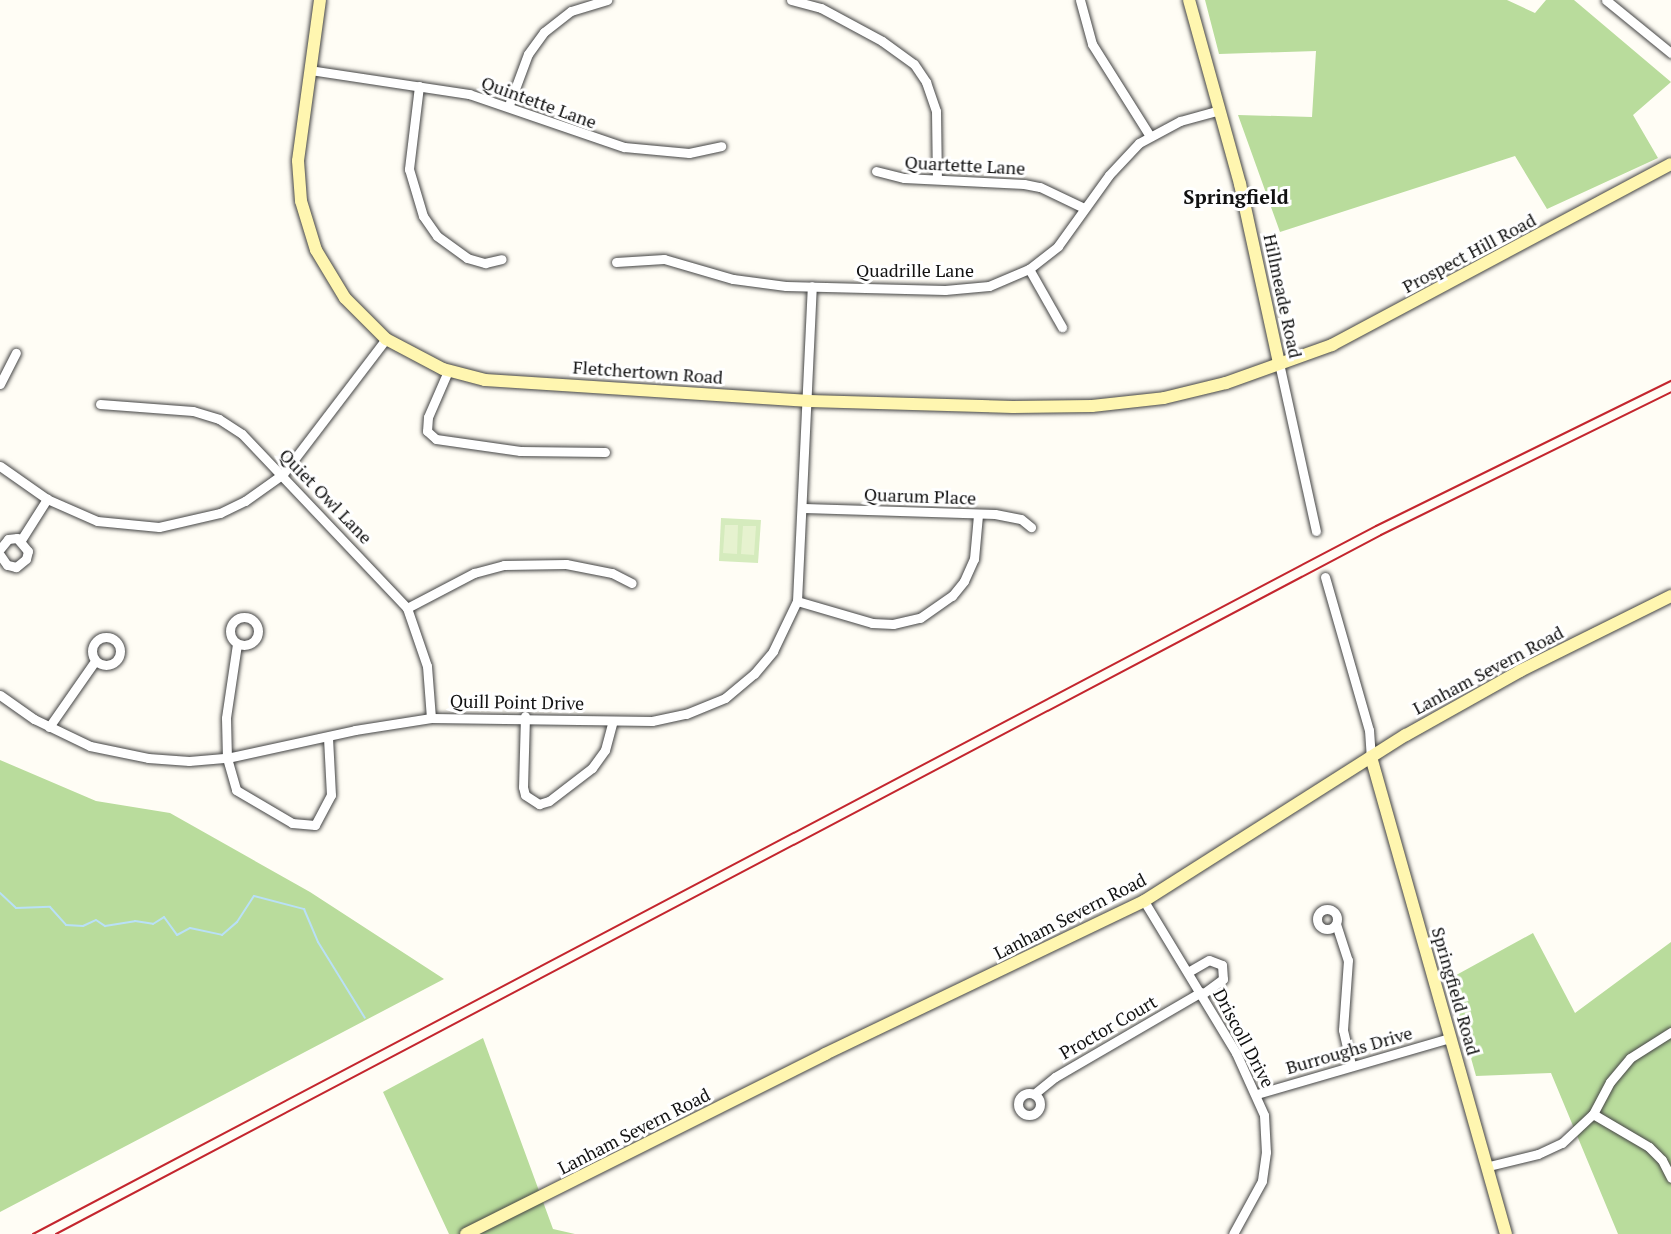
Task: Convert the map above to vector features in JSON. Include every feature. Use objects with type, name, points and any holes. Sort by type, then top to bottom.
[{"type":"street","name":"Fletchertown Road","points":[[320,0],[298,161],[307,225],[336,287],[386,339],[448,371],[510,382],[809,401],[1092,406],[1193,392],[1279,363]]},
{"type":"street","points":[[509,105],[528,54],[544,32],[571,11],[607,0]]},
{"type":"street","points":[[791,0],[821,8],[866,32],[907,57],[921,72],[936,111],[937,179]]},
{"type":"street","points":[[1080,0],[1092,44],[1150,136]]},
{"type":"street","name":"Hillmeade Road","points":[[1189,0],[1243,195],[1316,531]]},
{"type":"street","points":[[1606,0],[1671,53]]},
{"type":"street","name":"Quintette Lane","points":[[310,70],[418,86],[509,105],[624,147],[689,153],[721,146]]},
{"type":"street","points":[[418,86],[409,168],[423,216],[437,236],[466,258],[485,263],[502,258]]},
{"type":"street","name":"Quadrille Lane","points":[[616,262],[664,259],[733,279],[812,286],[963,290],[1001,283],[1029,269],[1068,236],[1084,208],[1127,153],[1150,136],[1180,121],[1220,110]]},
{"type":"street","name":"Prospect Hill Road","points":[[1279,363],[1357,333],[1671,164]]},
{"type":"street","name":"Quartette Lane","points":[[876,171],[904,178],[1040,186],[1084,208]]},
{"type":"street","points":[[1029,269],[1062,327]]},
{"type":"street","name":"Quill Point Drive","points":[[0,695],[49,727],[90,746],[127,755],[189,761],[227,758],[432,718],[525,716],[613,721],[667,719],[725,698],[754,674],[772,651],[796,601],[804,508],[812,286]]},
{"type":"street","points":[[0,466],[47,499],[97,521],[159,527],[220,513],[245,501],[283,474],[386,339]]},
{"type":"street","points":[[0,384],[16,354]]},
{"type":"street","points":[[448,371],[428,417],[427,431],[436,439],[520,451],[605,452]]},
{"type":"street","name":"Quiet Owl Lane","points":[[100,404],[193,411],[219,419],[242,434],[283,474],[407,608],[428,666],[432,718]]},
{"type":"street","points":[[21,540],[47,499]]},
{"type":"street","name":"Quarum Place","points":[[804,508],[1012,516],[1031,526]]},
{"type":"street","points":[[796,601],[872,623],[893,624],[920,618],[952,596],[964,580],[975,553],[978,515]]},
{"type":"street","points":[[0,549],[8,539],[21,540]]},
{"type":"street","points":[[0,555],[11,566],[24,563],[28,551],[21,540]]},
{"type":"street","points":[[407,608],[474,573],[511,564],[578,566],[612,573],[632,583]]},
{"type":"street","points":[[1325,577],[1369,730],[1371,757]]},
{"type":"street","name":"Lanham Severn Road","points":[[466,1234],[825,1054],[1144,902],[1371,757],[1520,671],[1671,596]]},
{"type":"street","points":[[237,644],[226,711],[227,758],[232,784],[243,796],[292,823],[310,827],[321,820],[331,795],[328,737]]},
{"type":"street","points":[[49,727],[95,660]]},
{"type":"street","points":[[525,716],[523,787],[525,795],[539,804],[549,801],[592,768],[605,750],[613,721]]},
{"type":"street","name":"Springfield Road","points":[[1371,757],[1450,1038],[1489,1166],[1506,1234]]},
{"type":"street","name":"Driscoll Drive","points":[[1144,902],[1202,993],[1257,1094],[1266,1136],[1264,1168],[1252,1204],[1233,1234]]},
{"type":"street","points":[[1336,924],[1348,960],[1342,1029],[1351,1066]]},
{"type":"street","name":"Proctor Court","points":[[1034,1094],[1055,1077],[1223,979],[1222,965],[1212,959],[1188,972]]},
{"type":"street","points":[[1489,1166],[1538,1154],[1562,1143],[1593,1114],[1610,1082],[1630,1059],[1671,1032]]},
{"type":"street","name":"Burroughs Drive","points":[[1257,1094],[1450,1038]]},
{"type":"street","points":[[1593,1114],[1649,1148],[1662,1160],[1671,1179]]},
{"type":"green space","points":[[1205,0],[1507,0],[1535,13],[1546,0],[1574,0],[1671,82],[1633,115],[1658,158],[1547,209],[1515,156],[1280,232],[1238,115],[1312,117],[1316,51],[1219,54]]},
{"type":"green space","points":[[721,518],[761,520],[758,563],[719,561]]},
{"type":"green space","points":[[725,525],[738,525],[737,554],[723,553]]},
{"type":"green space","points":[[743,526],[756,526],[754,555],[741,554]]},
{"type":"green space","points":[[0,760],[96,801],[170,813],[310,892],[444,979],[0,1212]]},
{"type":"green space","points":[[1533,933],[1575,1013],[1671,942],[1671,1234],[1618,1234],[1551,1073],[1476,1076],[1449,979]]},
{"type":"green space","points":[[483,1038],[553,1229],[575,1234],[449,1234],[383,1092]]},
{"type":"waterway","points":[[0,893],[16,908],[50,907],[66,925],[83,926],[96,920],[105,926],[135,921],[153,924],[164,917],[177,935],[190,928],[222,935],[237,922],[254,896],[304,909],[318,942],[365,1018]]},
{"type":"railway","points":[[33,1234],[1376,526],[1671,381]]},
{"type":"railway","points":[[56,1234],[1381,535],[1671,392]]},
{"type":"district","name":"Springfield","points":[[1236,196]]}]
